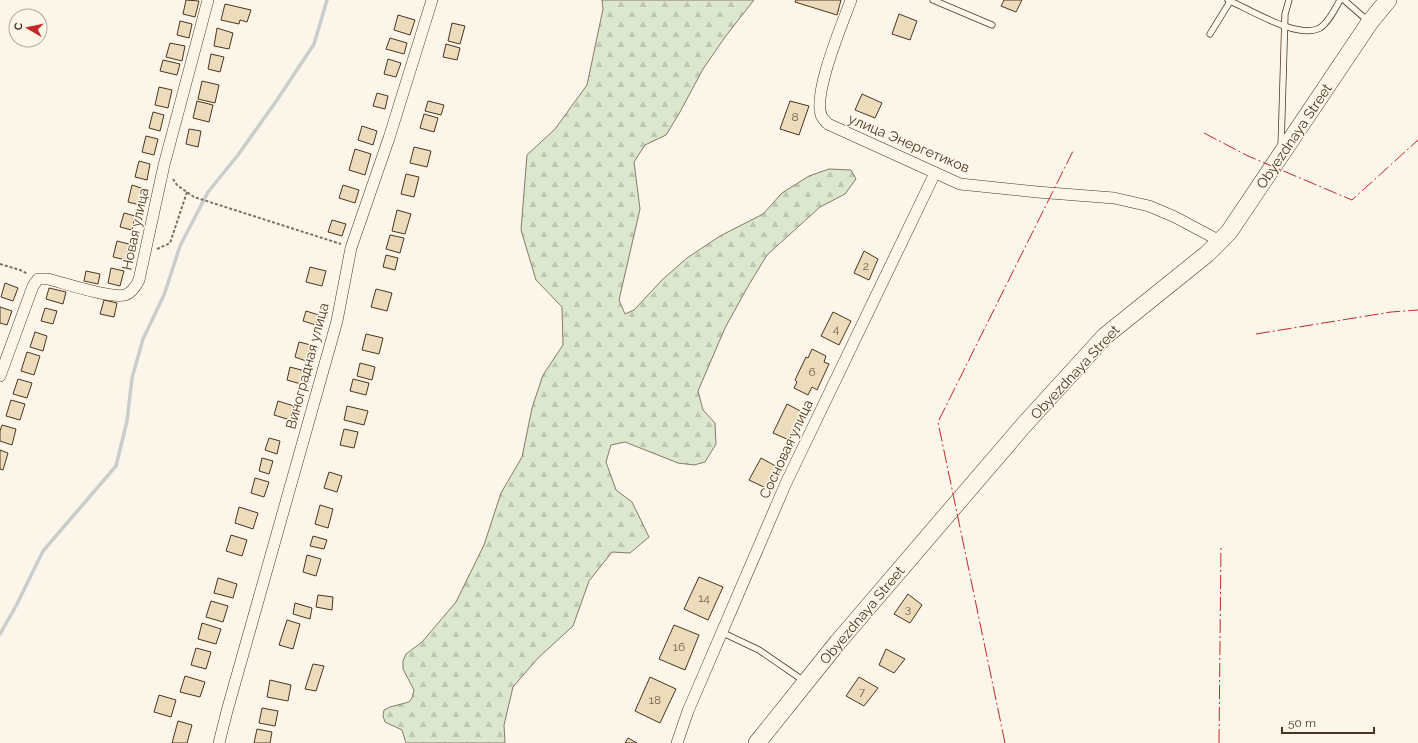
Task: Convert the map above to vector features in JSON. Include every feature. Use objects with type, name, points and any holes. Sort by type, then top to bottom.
[{"type":"main road","name":"Obyezdnaya Street","points":[[757,743],[838,642],[1018,432],[1105,336],[1207,254],[1229,232],[1370,22],[1388,0]]},
{"type":"street","name":"Новая улица","points":[[38,279],[48,279],[112,296],[125,295],[133,290],[139,280],[164,165],[208,0]]},
{"type":"street","name":"Виноградная улица","points":[[219,743],[337,321],[351,248],[389,138],[432,0]]},
{"type":"street","name":"улица Энергетиков","points":[[851,0],[824,75],[819,100],[821,116],[828,124],[960,184],[1114,198],[1142,204],[1175,217],[1220,241]]},
{"type":"street","name":"Сосновая улица","points":[[677,743],[688,711],[721,632],[786,483],[935,173]]},
{"type":"street","points":[[0,376],[33,286],[38,279]]},
{"type":"lane","points":[[933,0],[992,25]]},
{"type":"lane","points":[[1210,34],[1230,0],[1284,26],[1307,31],[1320,28],[1329,18],[1340,0]]},
{"type":"lane","points":[[1281,155],[1284,26],[1285,14],[1289,0]]},
{"type":"lane","points":[[1344,0],[1370,22]]},
{"type":"lane","points":[[721,632],[759,650],[806,682]]},
{"type":"path","points":[[164,165],[177,185],[194,197],[351,248]]},
{"type":"path","points":[[144,255],[170,243],[187,192]]},
{"type":"path","points":[[0,264],[20,270],[38,279]]},
{"type":"green space","points":[[602,0],[754,0],[725,37],[703,69],[666,135],[645,145],[634,162],[640,209],[619,300],[625,314],[634,310],[662,280],[687,258],[720,236],[763,214],[782,193],[809,176],[829,169],[851,170],[856,179],[845,194],[820,207],[767,255],[725,328],[698,391],[703,410],[715,423],[716,444],[705,462],[694,465],[678,463],[625,442],[611,445],[606,462],[616,490],[632,502],[649,537],[630,553],[612,552],[589,581],[573,626],[538,658],[513,687],[504,725],[505,743],[406,743],[402,730],[385,722],[383,716],[384,710],[409,702],[412,698],[414,690],[403,669],[403,661],[406,654],[422,642],[456,602],[484,545],[501,493],[522,457],[532,408],[543,375],[563,345],[562,307],[536,280],[521,230],[527,155],[555,129],[587,85],[603,9]]},
{"type":"building","points":[[186,0],[199,1],[195,17],[183,14]]},
{"type":"building","points":[[796,0],[841,0],[837,15],[795,2]]},
{"type":"building","points":[[1004,0],[1022,0],[1016,12],[1001,6]]},
{"type":"building","points":[[225,4],[251,10],[247,22],[240,20],[239,24],[221,20]]},
{"type":"building","points":[[899,14],[917,21],[910,40],[892,34]]},
{"type":"building","points":[[398,15],[415,20],[410,35],[394,30]]},
{"type":"building","points":[[180,21],[192,24],[189,38],[177,35]]},
{"type":"building","points":[[452,23],[465,26],[460,44],[448,41]]},
{"type":"building","points":[[217,28],[233,33],[229,49],[214,46]]},
{"type":"building","points":[[390,38],[407,43],[404,54],[386,49]]},
{"type":"building","points":[[170,43],[185,46],[182,61],[166,57]]},
{"type":"building","points":[[446,44],[460,48],[457,60],[443,57]]},
{"type":"building","points":[[211,54],[224,57],[220,72],[208,69]]},
{"type":"building","points":[[388,59],[401,63],[396,77],[384,74]]},
{"type":"building","points":[[163,60],[180,64],[177,75],[160,71]]},
{"type":"building","points":[[202,81],[219,85],[215,103],[198,99]]},
{"type":"building","points":[[159,87],[172,90],[168,108],[155,105]]},
{"type":"building","points":[[377,93],[388,96],[385,109],[373,106]]},
{"type":"building","points":[[862,94],[882,103],[875,118],[855,110]]},
{"type":"building","points":[[197,101],[213,105],[209,122],[193,118]]},
{"type":"building","points":[[428,101],[444,105],[441,115],[425,111]]},
{"type":"building","points":[[790,101],[809,106],[799,135],[780,129]]},
{"type":"building","points":[[153,112],[164,115],[160,131],[149,128]]},
{"type":"building","points":[[424,114],[438,118],[434,132],[420,128]]},
{"type":"building","points":[[362,126],[377,131],[373,145],[358,140]]},
{"type":"building","points":[[189,129],[201,131],[198,147],[186,144]]},
{"type":"building","points":[[146,136],[158,139],[154,155],[142,152]]},
{"type":"building","points":[[414,147],[431,151],[427,167],[410,163]]},
{"type":"building","points":[[355,149],[371,154],[365,175],[349,170]]},
{"type":"building","points":[[139,161],[150,164],[147,180],[135,177]]},
{"type":"building","points":[[406,174],[419,177],[414,197],[401,194]]},
{"type":"building","points":[[132,185],[144,189],[140,205],[128,202]]},
{"type":"building","points":[[343,185],[359,190],[355,203],[339,198]]},
{"type":"building","points":[[397,210],[411,214],[405,234],[392,231]]},
{"type":"building","points":[[124,213],[135,216],[132,230],[120,227]]},
{"type":"building","points":[[332,220],[346,224],[342,236],[328,232]]},
{"type":"building","points":[[390,235],[404,238],[400,253],[386,249]]},
{"type":"building","points":[[117,241],[129,244],[126,260],[113,257]]},
{"type":"building","points":[[864,251],[878,259],[869,280],[854,273]]},
{"type":"building","points":[[386,255],[398,258],[395,270],[383,267]]},
{"type":"building","points":[[310,267],[326,271],[322,286],[306,282]]},
{"type":"building","points":[[111,268],[124,271],[120,286],[108,283]]},
{"type":"building","points":[[86,271],[100,274],[98,284],[84,281]]},
{"type":"building","points":[[5,283],[18,288],[13,301],[1,297]]},
{"type":"building","points":[[49,288],[66,292],[63,304],[46,299]]},
{"type":"building","points":[[376,289],[392,293],[387,311],[371,307]]},
{"type":"building","points":[[104,300],[117,303],[114,317],[100,314]]},
{"type":"building","points":[[0,307],[12,311],[7,325],[0,323]]},
{"type":"building","points":[[45,308],[57,311],[53,324],[41,321]]},
{"type":"building","points":[[306,311],[319,315],[316,325],[303,321]]},
{"type":"building","points":[[833,312],[851,321],[839,345],[821,336]]},
{"type":"building","points":[[35,332],[47,336],[43,351],[30,347]]},
{"type":"building","points":[[366,334],[383,338],[379,354],[362,350]]},
{"type":"building","points":[[299,342],[311,345],[306,361],[295,357]]},
{"type":"building","points":[[812,349],[826,356],[824,362],[829,364],[817,390],[812,387],[808,395],[794,388],[797,382],[795,380],[806,357],[808,358]]},
{"type":"building","points":[[27,352],[40,356],[34,375],[21,371]]},
{"type":"building","points":[[360,363],[375,367],[372,380],[357,376]]},
{"type":"building","points":[[290,367],[305,371],[301,384],[287,380]]},
{"type":"building","points":[[18,379],[32,383],[27,398],[13,394]]},
{"type":"building","points":[[353,379],[369,383],[366,395],[350,391]]},
{"type":"building","points":[[11,400],[25,404],[20,420],[6,416]]},
{"type":"building","points":[[278,401],[294,406],[290,420],[274,415]]},
{"type":"building","points":[[787,404],[804,413],[789,440],[773,433]]},
{"type":"building","points":[[347,406],[368,411],[364,425],[344,420]]},
{"type":"building","points":[[2,425],[16,429],[12,445],[0,441],[0,431]]},
{"type":"building","points":[[344,429],[358,432],[354,448],[340,445]]},
{"type":"building","points":[[269,438],[280,441],[277,454],[265,450]]},
{"type":"building","points":[[0,450],[8,453],[3,470],[0,469]]},
{"type":"building","points":[[262,458],[273,461],[269,474],[259,471]]},
{"type":"building","points":[[761,458],[781,469],[770,490],[749,480]]},
{"type":"building","points":[[329,472],[342,476],[337,492],[324,488]]},
{"type":"building","points":[[255,478],[269,482],[264,497],[251,493]]},
{"type":"building","points":[[320,505],[333,509],[328,528],[315,524]]},
{"type":"building","points":[[239,507],[258,513],[253,529],[235,523]]},
{"type":"building","points":[[231,535],[247,540],[242,556],[226,551]]},
{"type":"building","points":[[313,536],[327,540],[324,549],[310,546]]},
{"type":"building","points":[[307,555],[321,559],[316,576],[303,572]]},
{"type":"building","points":[[699,577],[723,587],[708,620],[684,609]]},
{"type":"building","points":[[218,578],[237,584],[233,598],[214,593]]},
{"type":"building","points":[[908,594],[922,605],[910,623],[894,614]]},
{"type":"building","points":[[318,595],[333,597],[332,610],[316,607]]},
{"type":"building","points":[[211,601],[228,606],[223,622],[206,617]]},
{"type":"building","points":[[295,603],[312,608],[310,619],[293,614]]},
{"type":"building","points":[[287,620],[300,624],[293,649],[279,645]]},
{"type":"building","points":[[202,623],[221,629],[216,644],[198,639]]},
{"type":"building","points":[[674,625],[699,635],[685,670],[659,659]]},
{"type":"building","points":[[196,648],[211,652],[206,669],[191,665]]},
{"type":"building","points":[[886,649],[905,659],[894,673],[879,665]]},
{"type":"building","points":[[313,664],[324,666],[316,691],[305,689]]},
{"type":"building","points":[[185,676],[205,682],[200,697],[180,692]]},
{"type":"building","points":[[650,677],[676,689],[660,723],[635,711]]},
{"type":"building","points":[[859,677],[878,688],[864,706],[846,696]]},
{"type":"building","points":[[270,680],[291,685],[288,701],[267,697]]},
{"type":"building","points":[[159,695],[176,700],[171,717],[154,712]]},
{"type":"building","points":[[262,708],[278,711],[275,726],[259,723]]},
{"type":"building","points":[[178,721],[192,725],[187,743],[172,743]]},
{"type":"building","points":[[257,729],[272,732],[270,743],[254,743]]},
{"type":"building","points":[[628,738],[637,743],[625,743]]},
{"type":"waterway","points":[[0,634],[16,606],[43,551],[116,466],[127,421],[132,378],[143,339],[164,295],[180,246],[208,192],[238,155],[314,44],[327,0]]},
{"type":"power","points":[[1204,133],[1248,156],[1352,200],[1418,140]]},
{"type":"power","points":[[1005,743],[938,422],[1073,151]]},
{"type":"power","points":[[1256,334],[1391,312],[1418,310]]},
{"type":"power","points":[[1219,743],[1221,545]]}]
